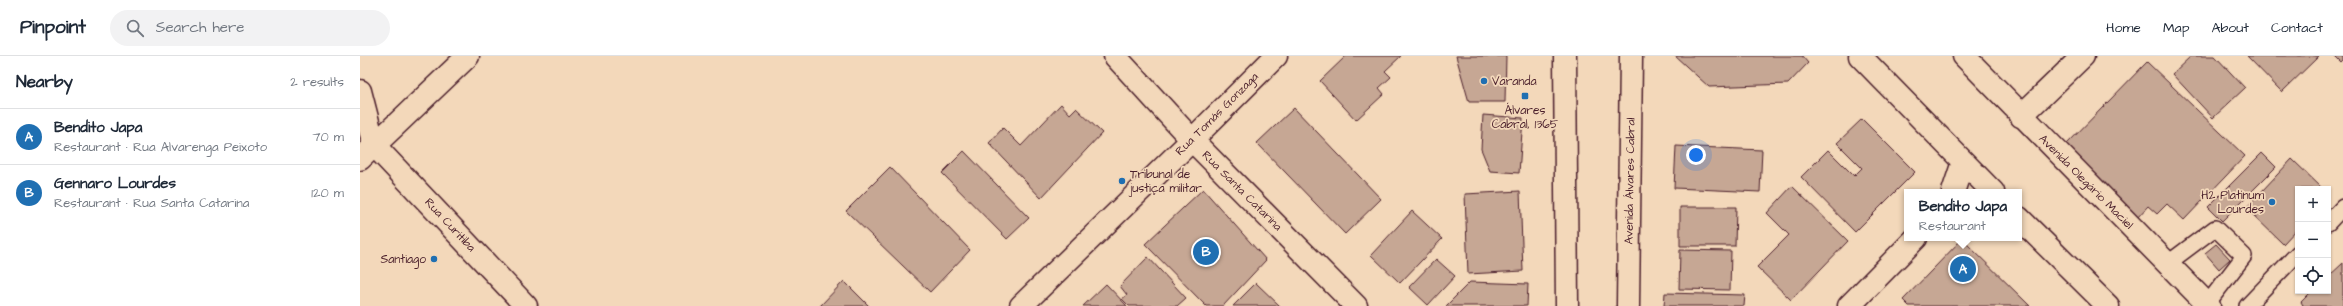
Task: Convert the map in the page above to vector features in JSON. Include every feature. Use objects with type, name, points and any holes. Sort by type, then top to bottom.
[{"type":"street","points":[[367,152],[468,56]]},
{"type":"street","name":"Rua Santa Catarina","points":[[1115,56],[1192,140],[1356,306]]},
{"type":"street","name":"Rua Tomás Gonzaga","points":[[1021,306],[1276,56]]},
{"type":"street","points":[[1565,56],[1567,306]]},
{"type":"street","name":"Avenida Álvares Cabral","points":[[1628,306],[1632,56]]},
{"type":"street","points":[[1860,56],[1990,189]]},
{"type":"street","name":"Avenida Olegário Maciel","points":[[1964,56],[2021,116],[2208,305]]},
{"type":"street","points":[[2021,116],[2084,56]]},
{"type":"street","points":[[360,91],[367,152]]},
{"type":"street","name":"Rua Curitiba","points":[[367,152],[526,306]]},
{"type":"street","points":[[1954,189],[1962,162]]},
{"type":"street","points":[[2022,221],[2108,306]]},
{"type":"street","points":[[1849,306],[1913,241]]},
{"type":"lane","points":[[2329,222],[2343,207]]},
{"type":"lane","points":[[2167,264],[2215,228],[2244,256],[2208,305]]},
{"type":"lane","points":[[2247,306],[2295,256]]},
{"type":"building","points":[[1346,56],[1401,56],[1385,71],[1391,77],[1379,88],[1384,94],[1356,120],[1320,81]]},
{"type":"building","name":"Varanda","points":[[1456,56],[1506,56],[1505,102],[1469,102]]},
{"type":"building","points":[[1675,56],[1802,56],[1808,63],[1788,84],[1709,87]]},
{"type":"building","points":[[2191,56],[2215,56],[2245,88],[2213,118],[2172,74]]},
{"type":"building","points":[[2247,56],[2319,56],[2282,92]]},
{"type":"building","points":[[2335,56],[2343,56],[2343,60],[2341,62]]},
{"type":"building","points":[[2147,62],[2245,156],[2184,220],[2167,204],[2157,214],[2148,206],[2137,218],[2064,147]]},
{"type":"building","points":[[1061,104],[1070,114],[1076,108],[1102,133],[1041,198],[989,143],[1003,128],[1021,146]]},
{"type":"building","points":[[1294,108],[1381,199],[1345,234],[1257,143]]},
{"type":"building","points":[[1483,115],[1523,118],[1519,173],[1490,171],[1481,149]]},
{"type":"building","points":[[1862,119],[1915,172],[1855,232],[1801,177],[1828,150],[1854,176],[1862,168],[1837,143]]},
{"type":"building","points":[[1676,146],[1762,150],[1760,192],[1674,188]]},
{"type":"building","points":[[964,151],[1029,218],[1007,239],[942,173]]},
{"type":"building","points":[[2262,153],[2276,167],[2222,221],[2208,207]]},
{"type":"building","points":[[2292,159],[2320,186],[2295,186],[2295,231],[2283,244],[2246,208]]},
{"type":"building","points":[[890,167],[970,250],[930,292],[846,211]]},
{"type":"building","points":[[1792,186],[1848,241],[1791,300],[1757,267],[1789,235],[1767,213]]},
{"type":"building","points":[[1203,189],[1266,260],[1223,306],[1206,306],[1145,244]]},
{"type":"building","points":[[1520,191],[1523,271],[1468,274],[1465,194]]},
{"type":"building","points":[[1680,207],[1736,207],[1735,246],[1680,246]]},
{"type":"building","points":[[1412,211],[1442,239],[1400,283],[1371,255]]},
{"type":"building","points":[[1960,241],[1964,241],[2030,306],[1909,306],[1903,300]]},
{"type":"building","points":[[2216,244],[2230,259],[2219,269],[2205,253]]},
{"type":"building","points":[[1680,250],[1731,251],[1730,290],[1679,289]]},
{"type":"building","points":[[1148,257],[1186,298],[1177,306],[1129,306],[1122,299],[1127,295],[1120,286]]},
{"type":"building","points":[[1436,259],[1455,276],[1428,305],[1409,287]]},
{"type":"building","points":[[2343,263],[2343,306],[2302,306],[2303,305],[2301,302],[2309,294],[2331,294],[2331,274]]},
{"type":"building","points":[[844,281],[869,306],[820,306]]},
{"type":"building","points":[[1470,282],[1528,284],[1527,306],[1446,306]]},
{"type":"building","points":[[1256,283],[1280,306],[1233,306]]},
{"type":"building","points":[[1106,284],[1127,306],[1083,306]]},
{"type":"building","points":[[1665,293],[1745,295],[1744,306],[1664,306]]},
{"type":"place","name":"Varanda","points":[[1484,81]]},
{"type":"place","name":"Álvares Cabral, 1365","points":[[1525,96]]},
{"type":"place","name":"Tribunal de justiça militar","points":[[1122,181]]},
{"type":"place","name":"H2 Platinum Lourdes","points":[[2272,202]]},
{"type":"place","name":"Gennaro Lourdes","points":[[1206,252]]},
{"type":"place","name":"Santiago","points":[[434,259]]},
{"type":"place","name":"Bendito Japa","points":[[1963,269]]}]
